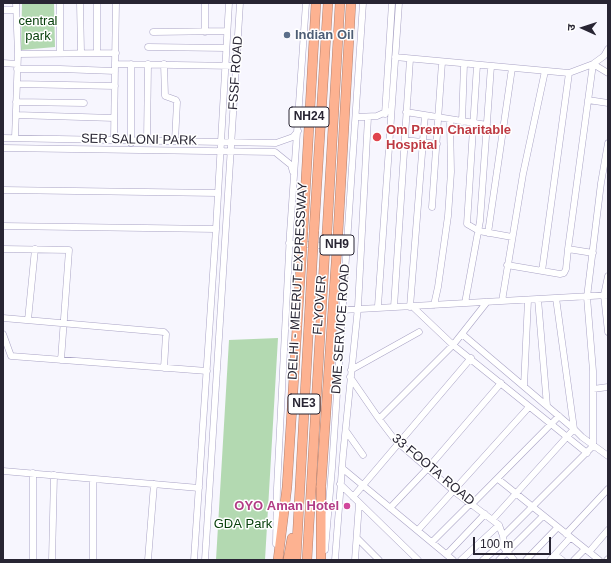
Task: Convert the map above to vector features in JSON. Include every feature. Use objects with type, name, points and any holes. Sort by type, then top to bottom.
[{"type":"highway","name":"NH24","points":[[277,560],[287,487],[316,3]]},
{"type":"highway","name":"DELHI - MEERUT EXPRESSWAY","points":[[296,560],[328,3]]},
{"type":"highway","name":"DELHI - MEERUT EXPRESSWAY","points":[[308,560],[340,3]]},
{"type":"highway","name":"FLYOVER","points":[[322,560],[321,486],[339,225],[351,3]]},
{"type":"highway","points":[[288,560],[300,489]]},
{"type":"street","points":[[60,3],[60,52]]},
{"type":"street","points":[[80,3],[81,52]]},
{"type":"street","points":[[97,3],[97,52]]},
{"type":"street","points":[[114,140],[116,3]]},
{"type":"street","points":[[205,3],[205,32]]},
{"type":"street","name":"FSSF ROAD","points":[[194,560],[221,151],[229,3]]},
{"type":"street","name":"FSSF ROAD","points":[[205,560],[240,3]]},
{"type":"street","points":[[277,560],[277,488],[289,243],[306,3]]},
{"type":"street","name":"DME SERVICE ROAD","points":[[322,560],[330,503],[356,117],[362,3]]},
{"type":"street","points":[[385,114],[392,3]]},
{"type":"street","points":[[378,306],[399,3]]},
{"type":"street","points":[[3,10],[16,6],[18,54],[15,138]]},
{"type":"street","points":[[153,32],[227,31]]},
{"type":"street","points":[[390,31],[397,31]]},
{"type":"street","points":[[148,47],[226,48]]},
{"type":"street","points":[[395,57],[569,73],[593,64],[606,56],[608,49]]},
{"type":"street","points":[[18,54],[116,52]]},
{"type":"street","points":[[394,307],[410,59]]},
{"type":"street","points":[[432,207],[442,62]]},
{"type":"street","points":[[3,63],[17,66],[115,71]]},
{"type":"street","points":[[115,64],[236,66]]},
{"type":"street","points":[[131,64],[131,150]]},
{"type":"street","points":[[147,141],[148,64]]},
{"type":"street","points":[[164,64],[165,96],[174,99],[177,102],[175,141]]},
{"type":"street","points":[[462,122],[464,64]]},
{"type":"street","points":[[593,64],[608,73]]},
{"type":"street","points":[[507,265],[560,274],[564,273],[566,269],[593,64]]},
{"type":"street","points":[[477,65],[467,221],[468,226],[479,231],[512,238]]},
{"type":"street","points":[[466,303],[479,231],[491,66]]},
{"type":"street","points":[[488,233],[512,68]]},
{"type":"street","points":[[502,301],[512,238],[545,71]]},
{"type":"street","points":[[542,271],[569,73]]},
{"type":"street","points":[[17,84],[115,86]]},
{"type":"street","points":[[588,100],[608,103]]},
{"type":"street","points":[[16,102],[84,103]]},
{"type":"street","points":[[356,117],[368,117],[385,114],[392,108]]},
{"type":"street","points":[[406,112],[473,124],[487,125]]},
{"type":"street","points":[[16,115],[114,118]]},
{"type":"street","points":[[412,307],[425,115]]},
{"type":"street","points":[[335,560],[340,484],[358,307],[368,117]]},
{"type":"street","points":[[434,304],[448,216],[451,172],[450,120]]},
{"type":"street","name":"SER SALONI PARK","points":[[3,138],[276,143],[292,137],[298,131]]},
{"type":"street","points":[[405,140],[437,144]]},
{"type":"street","points":[[483,560],[532,507],[593,446],[593,388],[587,297],[601,183],[608,143]]},
{"type":"street","points":[[3,148],[276,152],[291,165],[294,176]]},
{"type":"street","points":[[3,190],[218,193]]},
{"type":"street","points":[[3,226],[216,229]]},
{"type":"street","points":[[289,243],[346,248]]},
{"type":"street","points":[[568,248],[593,253]]},
{"type":"street","points":[[3,249],[67,249],[69,252],[61,360]]},
{"type":"street","points":[[28,320],[35,249]]},
{"type":"street","points":[[608,276],[606,295],[608,332]]},
{"type":"street","points":[[342,310],[358,307],[412,307],[434,304],[606,295]]},
{"type":"street","points":[[493,519],[574,429],[556,298]]},
{"type":"street","points":[[538,299],[547,406]]},
{"type":"street","points":[[524,386],[528,300]]},
{"type":"street","points":[[379,419],[453,345],[487,302]]},
{"type":"street","points":[[412,307],[453,345],[471,358],[501,384],[528,403],[529,407],[587,453]]},
{"type":"street","points":[[3,318],[164,332],[166,334],[164,368]]},
{"type":"street","points":[[351,374],[418,332]]},
{"type":"street","points":[[3,334],[11,356]]},
{"type":"street","points":[[462,334],[593,446],[608,456]]},
{"type":"street","points":[[3,355],[207,371]]},
{"type":"street","points":[[353,497],[471,358]]},
{"type":"street","name":"33 FOOTA ROAD","points":[[351,374],[379,419],[399,444],[455,492],[493,519],[499,525],[507,552],[514,560]]},
{"type":"street","points":[[390,508],[428,468],[501,384]]},
{"type":"street","points":[[593,388],[608,387]]},
{"type":"street","points":[[418,530],[455,492],[529,407]]},
{"type":"street","points":[[432,542],[498,479],[559,416]]},
{"type":"street","points":[[346,431],[363,455]]},
{"type":"street","points":[[342,468],[453,560]]},
{"type":"street","points":[[3,471],[198,488]]},
{"type":"street","points":[[33,473],[33,560]]},
{"type":"street","points":[[52,560],[54,475]]},
{"type":"street","points":[[93,479],[93,560]]},
{"type":"street","points":[[498,479],[557,528],[600,560]]},
{"type":"street","points":[[148,560],[154,484]]},
{"type":"street","points":[[340,484],[418,560]]},
{"type":"street","points":[[550,560],[568,536],[608,489]]},
{"type":"street","points":[[355,560],[359,503]]},
{"type":"street","points":[[446,554],[485,514]]},
{"type":"street","points":[[499,560],[543,516]]},
{"type":"street","points":[[461,560],[499,525]]},
{"type":"street","points":[[526,560],[557,528]]},
{"type":"street","points":[[574,560],[608,530]]},
{"type":"street","points":[[357,538],[379,560]]},
{"type":"street","points":[[555,555],[562,560]]},
{"type":"green space","name":"central park","points":[[22,3],[54,3],[55,47],[21,50]]},
{"type":"green space","name":"GDA Park","points":[[278,338],[265,560],[216,560],[229,340]]},
{"type":"place","name":"Indian Oil","points":[[287,35]]},
{"type":"place","name":"Om Prem Charitable Hospital","points":[[377,137]]},
{"type":"place","name":"OYO Aman Hotel","points":[[347,506]]}]
